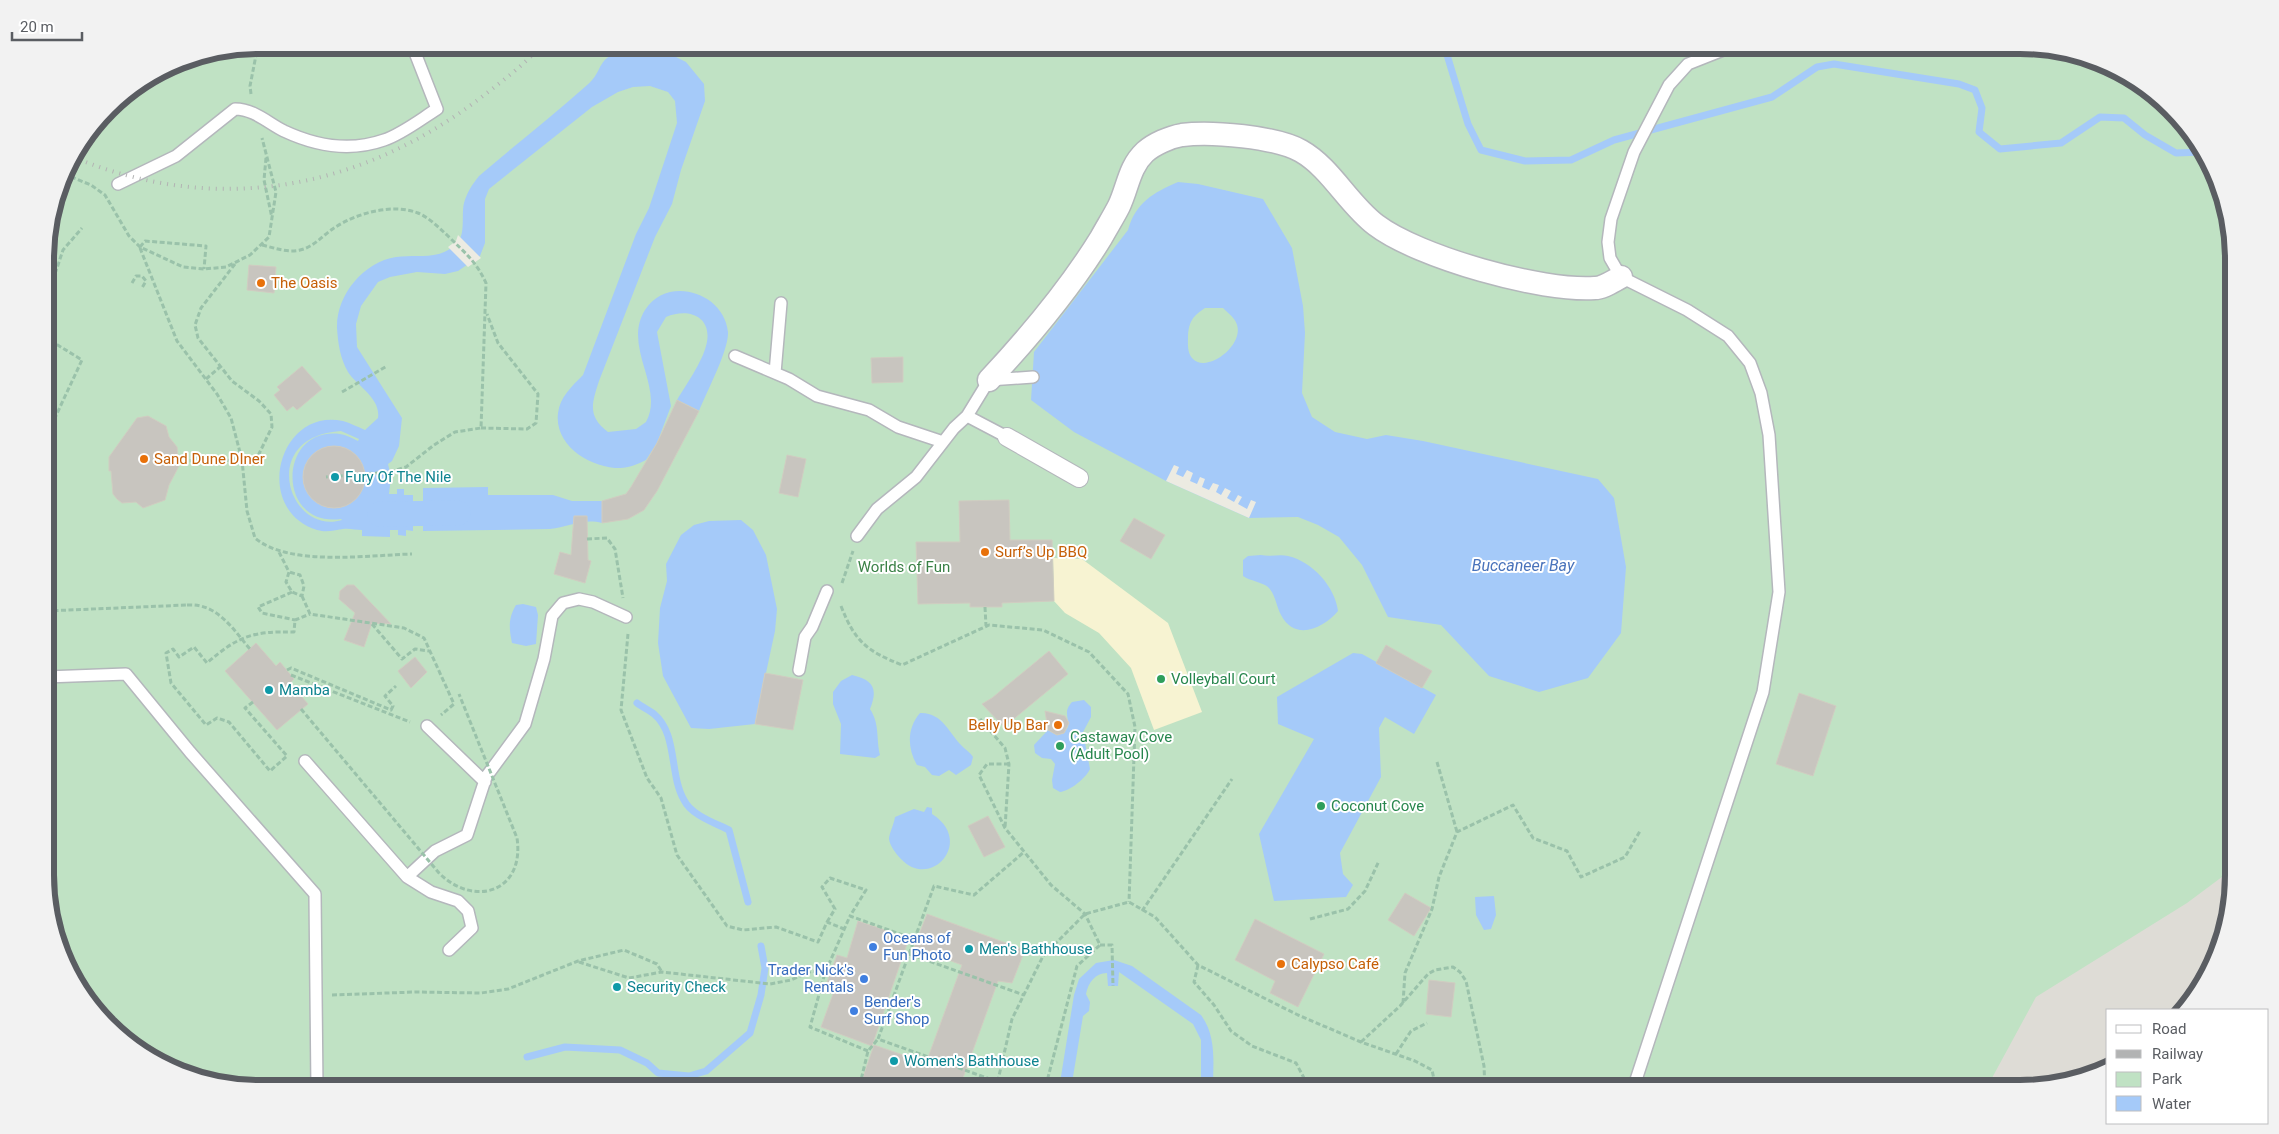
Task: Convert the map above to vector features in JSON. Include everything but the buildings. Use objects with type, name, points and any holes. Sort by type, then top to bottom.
[{"type":"street","points":[[988,380],[1035,331],[1075,279],[1120,204],[1128,175],[1146,152],[1166,140],[1182,135],[1254,137],[1283,143],[1302,152],[1376,225],[1420,249],[1514,279],[1549,287],[1597,288],[1621,277]]},
{"type":"street","points":[[1007,437],[1079,478]]},
{"type":"lane","points":[[118,184],[176,156],[235,109],[249,111],[284,131],[319,144],[356,147],[385,140],[437,109],[416,54]]},
{"type":"lane","points":[[1636,1080],[1763,692],[1779,592],[1769,435],[1761,393],[1750,363],[1728,336],[1687,310],[1641,289],[1621,277],[1610,258],[1609,234],[1611,219],[1638,145],[1668,85],[1688,64],[1713,54]]},
{"type":"lane","points":[[775,373],[781,303]]},
{"type":"lane","points":[[735,356],[775,373],[817,396],[870,410],[898,426],[944,442]]},
{"type":"lane","points":[[857,536],[877,509],[916,477],[954,428],[967,416],[988,380],[1033,377]]},
{"type":"lane","points":[[967,416],[1007,437]]},
{"type":"lane","points":[[799,670],[805,637],[812,627],[827,591]]},
{"type":"lane","points":[[407,877],[435,851],[467,835],[485,782],[525,724],[544,659],[552,616],[563,603],[579,599],[593,602],[626,617]]},
{"type":"lane","points":[[54,677],[126,674],[190,752],[315,894],[317,1080]]},
{"type":"lane","points":[[428,726],[485,782]]},
{"type":"lane","points":[[305,761],[407,877],[431,892],[458,901],[468,911],[472,928],[449,950]]},
{"type":"path","points":[[179,461],[256,460],[269,434],[272,418],[269,410],[239,388],[220,367],[198,338],[195,325],[201,308],[235,264],[262,245],[269,237],[272,219],[276,192],[274,178],[266,158],[264,180],[272,219]]},
{"type":"path","points":[[71,177],[91,185],[105,195],[129,236],[140,247],[174,264],[204,269],[235,264]]},
{"type":"path","points":[[262,245],[287,252],[304,249],[342,223],[363,214],[387,210],[418,213],[432,221],[478,266],[486,283],[480,428]]},
{"type":"path","points":[[54,271],[56,271],[63,250],[82,228]]},
{"type":"path","points":[[140,247],[145,241],[206,246],[204,269]]},
{"type":"path","points":[[140,247],[146,267],[177,341],[206,379],[232,418],[242,460],[247,511],[253,533],[261,542],[279,552],[310,557],[412,554]]},
{"type":"path","points":[[142,276],[146,267]]},
{"type":"path","points":[[132,284],[136,276],[142,276],[146,280],[142,288]]},
{"type":"path","points":[[326,478],[390,472],[406,468],[434,445],[455,432],[480,428],[527,430],[536,424],[538,394],[498,343],[486,311]]},
{"type":"path","points":[[54,340],[56,344],[82,360],[54,420]]},
{"type":"path","points":[[342,392],[387,366]]},
{"type":"path","points":[[206,379],[220,367]]},
{"type":"path","points":[[840,592],[857,536]]},
{"type":"path","points":[[279,552],[289,572],[286,582],[292,592],[302,596]]},
{"type":"path","points":[[289,572],[300,575],[304,586],[302,596],[310,614]]},
{"type":"path","points":[[291,675],[424,728],[454,704],[424,638],[404,628],[310,614],[295,620],[262,613],[258,607],[292,592]]},
{"type":"path","points":[[840,600],[841,607],[859,641],[874,654],[902,665],[986,626],[1043,630],[1089,652],[1128,694],[1136,727],[1129,902]]},
{"type":"path","points":[[54,611],[194,604],[206,607],[222,616],[250,649]]},
{"type":"path","points":[[985,607],[986,626]]},
{"type":"path","points":[[252,702],[245,708],[287,756],[270,771],[230,722],[217,718],[206,725],[170,683],[166,653],[173,649],[180,657],[194,647],[207,663],[230,644],[260,632],[294,632],[295,620]]},
{"type":"path","points":[[372,623],[402,659],[415,649],[430,651]]},
{"type":"path","points":[[287,670],[291,668],[391,710],[393,706],[385,696],[396,686]]},
{"type":"path","points":[[626,677],[621,710],[647,778],[661,798],[676,856],[727,926],[742,930],[776,927],[818,942],[835,909],[822,887],[830,878],[866,890],[850,916],[825,973],[810,1028],[868,1051]]},
{"type":"path","points":[[302,709],[438,872],[461,889],[485,892],[497,888],[510,877],[518,861],[518,838],[459,694]]},
{"type":"path","points":[[980,719],[1005,748],[1009,764],[1004,828]]},
{"type":"path","points":[[1403,1003],[1405,973],[1432,909],[1439,876],[1457,832],[1437,762]]},
{"type":"path","points":[[1009,764],[987,764],[979,774],[1004,828],[1051,885],[1085,914],[1100,945]]},
{"type":"path","points":[[1142,911],[1232,779]]},
{"type":"path","points":[[1457,832],[1513,805],[1533,838],[1567,851],[1581,877],[1625,857],[1640,831]]},
{"type":"path","points":[[861,1080],[868,1051],[878,1039],[934,886],[974,895],[1024,852]]},
{"type":"path","points":[[1310,919],[1348,909],[1365,891],[1379,861]]},
{"type":"path","points":[[998,1080],[1012,1018],[1043,956],[1085,914],[1129,902],[1155,917],[1198,965],[1298,1015],[1432,1070],[1434,1080]]},
{"type":"path","points":[[850,916],[914,939]]},
{"type":"path","points":[[827,922],[844,929]]},
{"type":"path","points":[[1047,1080],[1077,966],[1100,945],[1112,945],[1113,986]]},
{"type":"path","points":[[326,996],[414,992],[481,993],[508,990],[578,961],[624,950],[657,964],[662,972]]},
{"type":"path","points":[[909,954],[1024,995]]},
{"type":"path","points":[[578,961],[629,978],[662,972],[724,977],[770,984],[791,980],[812,971],[830,974]]},
{"type":"path","points":[[1198,965],[1194,982],[1214,1005],[1231,1031],[1252,1046],[1296,1063],[1306,1080]]},
{"type":"path","points":[[1361,1042],[1435,970],[1453,967],[1460,972],[1466,981],[1470,995],[1484,1066],[1485,1080]]},
{"type":"path","points":[[1396,1054],[1411,1031],[1427,1023]]},
{"type":"path","points":[[878,1039],[992,1080]]},
{"type":"shaded area","points":[[2225,332],[2225,888],[2221,915],[2210,954],[2191,989],[2175,1009],[2106,1009],[2106,1062],[2099,1065],[2060,1076],[2033,1080],[1921,1080],[2170,371]]},
{"type":"green space","name":"Worlds of Fun","points":[[246,54],[2033,54],[2060,58],[2099,69],[2123,81],[2145,96],[2183,134],[2198,156],[2210,180],[2221,219],[2225,246],[2225,875],[2187,903],[2036,997],[1991,1080],[246,1080],[219,1076],[180,1065],[156,1053],[134,1038],[114,1020],[88,989],[69,954],[58,915],[54,888],[54,246],[58,219],[69,180],[81,156],[96,134],[114,114],[145,88],[180,69],[219,58]]},
{"type":"sand","points":[[1053,558],[1082,559],[1168,623],[1202,712],[1154,730],[1131,668],[1099,633],[1065,613],[1054,601]]},
{"type":"water","points":[[614,54],[664,54],[676,57],[686,62],[704,84],[705,101],[681,170],[672,204],[655,237],[599,381],[594,396],[594,415],[601,426],[608,432],[636,429],[646,422],[650,409],[651,395],[640,352],[639,324],[645,310],[655,299],[667,293],[680,291],[706,298],[724,318],[728,332],[721,360],[699,411],[677,400],[701,359],[708,336],[703,321],[691,314],[683,313],[666,317],[657,332],[671,406],[657,443],[646,460],[623,468],[598,464],[577,453],[568,445],[558,425],[559,407],[567,392],[583,375],[636,234],[649,208],[677,123],[675,101],[668,92],[650,86],[633,87],[618,92],[592,107],[489,189],[485,199],[485,243],[480,256],[458,271],[445,274],[417,272],[390,277],[378,282],[361,306],[356,324],[357,347],[402,418],[399,446],[392,461],[388,464],[391,477],[389,494],[397,494],[397,489],[404,489],[404,495],[413,495],[413,531],[406,530],[406,536],[398,535],[398,530],[390,530],[390,537],[362,536],[362,530],[321,531],[297,519],[284,503],[280,483],[281,463],[289,444],[302,429],[321,421],[343,421],[365,430],[378,418],[376,404],[348,372],[343,361],[338,339],[338,316],[341,304],[354,282],[363,273],[384,260],[396,257],[436,255],[450,249],[457,243],[460,239],[463,224],[465,199],[479,176],[586,86],[604,61]],"holes":[[[341,431],[359,439],[358,441],[340,434],[320,436]],[[319,436],[304,445],[295,460],[292,477],[296,494],[305,508],[320,518],[342,520],[323,521],[307,514],[296,500],[290,483],[290,466],[298,449],[315,437]],[[331,463],[343,466],[348,476],[345,485],[339,489],[326,488],[321,478],[323,469]]]},
{"type":"water","name":"Buccaneer Bay","points":[[1178,182],[1198,184],[1263,199],[1292,248],[1303,306],[1305,333],[1302,393],[1312,417],[1335,432],[1367,439],[1386,435],[1423,441],[1598,479],[1614,498],[1626,567],[1621,633],[1588,678],[1539,692],[1489,676],[1441,625],[1388,617],[1362,565],[1339,537],[1318,525],[1298,517],[1249,518],[1166,481],[1074,432],[1031,400],[1034,352],[1128,230],[1131,220],[1141,205],[1153,195]],"holes":[[[1205,308],[1223,308],[1234,319],[1238,328],[1237,337],[1225,354],[1207,363],[1199,362],[1190,356],[1189,326],[1195,316]]]},
{"type":"water","points":[[488,487],[488,495],[553,495],[572,501],[602,501],[602,523],[582,522],[550,529],[423,531],[423,488]]},
{"type":"water","points":[[741,520],[753,530],[766,555],[777,609],[775,631],[755,724],[709,729],[691,728],[663,676],[658,643],[660,608],[667,581],[666,564],[681,535],[694,525],[709,521]]},
{"type":"water","points":[[1248,556],[1288,556],[1306,564],[1327,585],[1336,602],[1338,611],[1325,623],[1310,630],[1294,628],[1287,623],[1281,615],[1273,593],[1268,587],[1243,576],[1243,560]]},
{"type":"water","points":[[523,604],[536,607],[538,615],[536,644],[526,646],[512,643],[510,628],[510,619],[516,605]]},
{"type":"water","name":"Coconut Cove","points":[[1353,653],[1362,654],[1436,695],[1414,734],[1385,717],[1379,728],[1381,777],[1340,853],[1343,874],[1353,885],[1346,897],[1274,901],[1259,834],[1314,739],[1278,724],[1277,697]]},
{"type":"water","points":[[852,675],[865,680],[872,686],[874,691],[870,709],[877,726],[880,755],[875,758],[840,754],[841,724],[833,704],[833,692],[841,681]]},
{"type":"water","name":"Castaway Cove (Adult Pool)","points":[[1084,700],[1091,707],[1091,717],[1083,732],[1090,769],[1077,784],[1060,792],[1053,788],[1052,780],[1055,764],[1051,759],[1042,758],[1035,753],[1034,745],[1048,730],[1057,735],[1064,733],[1068,727],[1067,711],[1069,705],[1072,702]]},
{"type":"water","points":[[920,713],[934,716],[944,724],[973,757],[971,765],[956,775],[949,770],[939,776],[932,775],[925,767],[917,765],[911,752],[910,738],[913,725]]},
{"type":"water","points":[[927,807],[932,808],[932,814],[944,825],[950,837],[949,849],[944,859],[935,866],[925,869],[913,867],[901,859],[889,839],[895,817],[914,809],[924,812]]},
{"type":"water","points":[[1494,896],[1496,915],[1491,929],[1484,930],[1476,915],[1475,897]]},
{"type":"water","points":[[1114,960],[1132,966],[1201,1015],[1210,1032],[1212,1041],[1213,1080],[1201,1080],[1201,1040],[1193,1024],[1119,972],[1118,986],[1108,986],[1107,973],[1103,973],[1093,979],[1088,986],[1086,994],[1090,1002],[1089,1011],[1083,1016],[1072,1080],[1060,1080],[1074,995],[1079,979],[1096,963]]},
{"type":"pier","points":[[458,235],[481,258],[468,267],[448,247],[456,241]]},
{"type":"pier","points":[[1174,465],[1179,467],[1176,474],[1183,477],[1187,470],[1193,473],[1190,481],[1197,484],[1200,477],[1205,479],[1202,487],[1209,490],[1213,483],[1219,485],[1216,492],[1221,495],[1225,488],[1231,491],[1227,498],[1234,502],[1238,495],[1242,497],[1238,504],[1247,509],[1251,500],[1256,502],[1249,518],[1166,481]]},
{"type":"waterway","points":[[1447,54],[1468,124],[1481,150],[1525,161],[1571,160],[1614,140],[1772,97],[1817,67],[1834,64],[1959,84],[1975,90],[1982,108],[1979,132],[2000,149],[2061,143],[2100,117],[2124,118],[2145,135],[2176,153],[2196,152]]},
{"type":"waterway","points":[[380,514],[458,513]]},
{"type":"waterway","points":[[637,703],[654,714],[662,722],[667,732],[679,790],[687,805],[704,818],[729,830],[748,902]]},
{"type":"waterway","points":[[527,1057],[565,1047],[620,1050],[647,1063],[658,1073],[689,1076],[706,1071],[750,1033],[761,995],[765,968],[761,946]]},
{"type":"railway","points":[[79,159],[126,175],[179,186],[232,189],[284,185],[334,173],[384,155],[432,130],[479,99],[534,54]]},
{"type":"place","name":"The Oasis","points":[[261,283]]},
{"type":"place","name":"Sand Dune DIner","points":[[144,459]]},
{"type":"place","name":"Fury Of The Nile","points":[[335,477]]},
{"type":"place","name":"Surf’s Up BBQ","points":[[985,552]]},
{"type":"place","name":"Volleyball Court","points":[[1161,679]]},
{"type":"place","name":"Mamba","points":[[269,690]]},
{"type":"place","name":"Belly Up Bar","points":[[1058,725]]},
{"type":"place","name":"Castaway Cove (Adult Pool)","points":[[1060,746]]},
{"type":"place","name":"Coconut Cove","points":[[1321,806]]},
{"type":"place","name":"Oceans of Fun Photo","points":[[873,947]]},
{"type":"place","name":"Men's Bathhouse","points":[[969,949]]},
{"type":"place","name":"Calypso Café","points":[[1281,964]]},
{"type":"place","name":"Trader Nick's Rentals","points":[[864,979]]},
{"type":"place","name":"Security Check","points":[[617,987]]},
{"type":"place","name":"Bender's Surf Shop","points":[[854,1011]]},
{"type":"place","name":"Women's Bathhouse","points":[[894,1061]]}]
